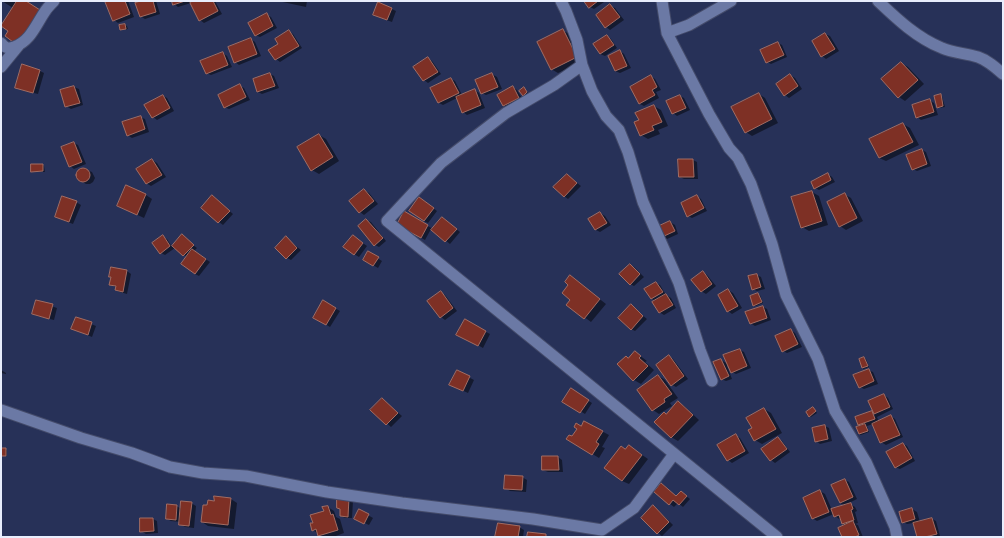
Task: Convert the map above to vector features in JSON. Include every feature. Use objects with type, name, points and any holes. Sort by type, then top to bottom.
[{"type":"street","points":[[1,67],[31,35],[47,8],[54,1]]},
{"type":"street","points":[[561,1],[566,10],[577,40],[582,65],[592,91],[606,116],[619,130],[628,152],[643,202],[679,283],[700,350],[712,381]]},
{"type":"street","points":[[662,1],[667,33],[709,114],[729,148],[738,158],[751,184],[772,244],[786,295],[818,359],[835,411],[866,462],[895,527],[897,537]]},
{"type":"street","points":[[667,33],[690,25],[731,1]]},
{"type":"street","points":[[878,1],[900,22],[926,40],[942,49],[977,57],[993,65],[1003,74]]},
{"type":"street","points":[[1,43],[5,47],[10,48],[20,45]]},
{"type":"street","points":[[582,65],[554,85],[506,113],[441,163],[387,221],[777,537]]},
{"type":"street","points":[[1,410],[170,467],[196,472],[246,476],[327,492],[402,503],[533,519],[602,535],[634,508],[674,454]]},
{"type":"building","points":[[17,1],[26,1],[40,10],[17,45],[5,36],[8,31],[1,26]]},
{"type":"building","points":[[105,1],[125,1],[130,14],[113,21]]},
{"type":"building","points":[[141,1],[153,1],[156,12],[140,17],[135,3]]},
{"type":"building","points":[[172,1],[185,1],[173,5]]},
{"type":"building","points":[[193,1],[213,1],[218,11],[199,21],[190,3]]},
{"type":"building","points":[[584,1],[598,1],[589,8]]},
{"type":"building","points":[[378,2],[392,8],[387,20],[373,15]]},
{"type":"building","points":[[610,4],[620,17],[605,28],[596,15]]},
{"type":"building","points":[[267,13],[273,26],[255,36],[248,23]]},
{"type":"building","points":[[125,24],[126,29],[120,30],[119,25]]},
{"type":"building","points":[[563,29],[577,57],[551,70],[537,42]]},
{"type":"building","points":[[289,30],[299,46],[275,60],[268,50],[278,44],[275,39]]},
{"type":"building","points":[[825,33],[835,49],[821,57],[812,41]]},
{"type":"building","points":[[607,35],[614,45],[600,54],[593,44]]},
{"type":"building","points":[[251,38],[257,54],[234,63],[228,47]]},
{"type":"building","points":[[778,42],[784,55],[766,63],[760,50]]},
{"type":"building","points":[[620,50],[627,66],[615,71],[608,56]]},
{"type":"building","points":[[223,52],[228,65],[206,74],[200,61]]},
{"type":"building","points":[[428,57],[438,72],[423,81],[413,67]]},
{"type":"building","points":[[901,62],[918,80],[898,98],[881,79]]},
{"type":"building","points":[[22,64],[40,70],[33,93],[15,88]]},
{"type":"building","points":[[270,73],[275,86],[257,92],[253,79]]},
{"type":"building","points":[[492,73],[498,87],[481,94],[475,80]]},
{"type":"building","points":[[790,74],[798,86],[784,96],[776,84]]},
{"type":"building","points":[[651,75],[657,87],[652,90],[655,95],[639,104],[630,87]]},
{"type":"building","points":[[451,78],[459,93],[438,103],[430,88]]},
{"type":"building","points":[[240,84],[246,97],[224,108],[218,95]]},
{"type":"building","points":[[74,86],[80,103],[65,107],[60,90]]},
{"type":"building","points":[[513,86],[519,98],[503,106],[497,95]]},
{"type":"building","points":[[524,87],[527,92],[523,96],[519,91]]},
{"type":"building","points":[[475,89],[481,105],[462,113],[456,97]]},
{"type":"building","points":[[759,93],[772,119],[745,133],[731,107]]},
{"type":"building","points":[[941,94],[943,106],[937,108],[934,96]]},
{"type":"building","points":[[163,95],[170,108],[152,118],[144,105]]},
{"type":"building","points":[[680,95],[686,108],[672,114],[666,101]]},
{"type":"building","points":[[930,99],[934,112],[916,118],[912,105]]},
{"type":"building","points":[[654,105],[662,122],[652,126],[654,130],[640,136],[634,122],[639,120],[635,113]]},
{"type":"building","points":[[141,116],[145,129],[127,136],[122,122]]},
{"type":"building","points":[[903,123],[913,142],[879,158],[869,139]]},
{"type":"building","points":[[319,134],[333,157],[311,171],[297,147]]},
{"type":"building","points":[[74,142],[82,162],[69,167],[61,147]]},
{"type":"building","points":[[922,149],[927,164],[912,170],[906,155]]},
{"type":"building","points":[[152,159],[162,175],[146,184],[136,169]]},
{"type":"building","points":[[678,159],[693,159],[694,177],[679,177]]},
{"type":"building","points":[[31,164],[43,164],[43,171],[31,172]]},
{"type":"building","points":[[80,168],[86,168],[90,172],[90,178],[86,182],[80,182],[76,178],[76,172]]},
{"type":"building","points":[[828,173],[831,180],[814,189],[811,182]]},
{"type":"building","points":[[567,174],[577,183],[564,197],[553,187]]},
{"type":"building","points":[[126,185],[146,194],[137,215],[117,206]]},
{"type":"building","points":[[364,189],[374,201],[359,213],[349,201]]},
{"type":"building","points":[[812,191],[822,221],[801,228],[791,197]]},
{"type":"building","points":[[845,193],[857,218],[839,227],[827,202]]},
{"type":"building","points":[[212,195],[230,211],[218,223],[201,208]]},
{"type":"building","points":[[697,195],[704,208],[687,217],[681,203]]},
{"type":"building","points":[[62,196],[77,201],[69,222],[55,217]]},
{"type":"building","points":[[419,197],[434,208],[424,221],[409,211]]},
{"type":"building","points":[[404,211],[428,225],[421,238],[397,225]]},
{"type":"building","points":[[600,212],[607,223],[595,230],[588,219]]},
{"type":"building","points":[[442,217],[457,229],[445,242],[431,230]]},
{"type":"building","points":[[366,219],[383,238],[374,246],[358,226]]},
{"type":"building","points":[[670,221],[675,231],[662,237],[657,227]]},
{"type":"building","points":[[182,234],[194,245],[183,256],[172,246]]},
{"type":"building","points":[[163,235],[170,246],[160,254],[152,243]]},
{"type":"building","points":[[353,235],[363,243],[354,255],[343,247]]},
{"type":"building","points":[[286,236],[297,248],[286,259],[275,248]]},
{"type":"building","points":[[192,249],[206,259],[195,274],[181,264]]},
{"type":"building","points":[[368,251],[379,257],[373,266],[363,260]]},
{"type":"building","points":[[630,264],[640,274],[630,285],[619,274]]},
{"type":"building","points":[[111,267],[127,270],[123,292],[115,290],[116,286],[109,285]]},
{"type":"building","points":[[703,271],[712,284],[701,292],[691,280]]},
{"type":"building","points":[[757,274],[761,287],[752,290],[748,276]]},
{"type":"building","points":[[570,275],[600,299],[584,319],[566,305],[570,300],[562,293],[568,285],[565,282]]},
{"type":"building","points":[[656,282],[663,292],[651,299],[644,289]]},
{"type":"building","points":[[728,289],[738,306],[727,312],[718,295]]},
{"type":"building","points":[[441,291],[453,308],[440,318],[427,301]]},
{"type":"building","points":[[758,293],[762,302],[753,306],[750,296]]},
{"type":"building","points":[[666,294],[673,305],[659,313],[652,302]]},
{"type":"building","points":[[36,300],[53,304],[49,319],[32,314]]},
{"type":"building","points":[[323,300],[336,308],[326,325],[313,318]]},
{"type":"building","points":[[631,304],[643,316],[631,330],[618,318]]},
{"type":"building","points":[[763,306],[767,318],[750,324],[745,312]]},
{"type":"building","points":[[76,317],[92,322],[88,335],[71,329]]},
{"type":"building","points":[[465,319],[486,331],[478,346],[456,335]]},
{"type":"building","points":[[791,329],[798,344],[782,352],[775,336]]},
{"type":"building","points":[[740,349],[747,366],[731,373],[723,355]]},
{"type":"building","points":[[635,351],[641,356],[639,358],[648,366],[633,381],[617,364],[626,356],[628,358]]},
{"type":"building","points":[[669,355],[684,376],[671,386],[656,365]]},
{"type":"building","points":[[864,357],[868,366],[862,368],[859,359]]},
{"type":"building","points":[[721,359],[729,376],[721,380],[713,362]]},
{"type":"building","points":[[869,369],[874,381],[859,388],[853,375]]},
{"type":"building","points":[[457,370],[470,376],[463,391],[449,385]]},
{"type":"building","points":[[658,375],[672,394],[664,399],[665,402],[652,411],[637,390]]},
{"type":"building","points":[[571,388],[589,400],[580,413],[562,402]]},
{"type":"building","points":[[884,394],[890,407],[874,414],[868,401]]},
{"type":"building","points":[[382,398],[398,413],[386,425],[370,410]]},
{"type":"building","points":[[678,401],[693,415],[671,438],[654,422],[664,412],[666,414]]},
{"type":"building","points":[[813,407],[816,411],[809,417],[806,412]]},
{"type":"building","points":[[764,408],[776,429],[754,441],[748,430],[752,428],[746,418]]},
{"type":"building","points":[[872,411],[875,419],[858,425],[855,417]]},
{"type":"building","points":[[891,415],[900,435],[880,443],[872,424]]},
{"type":"building","points":[[584,421],[603,431],[596,442],[599,444],[592,455],[566,439],[569,435],[572,436],[577,429],[574,427],[576,423],[581,426]]},
{"type":"building","points":[[865,424],[868,431],[859,434],[856,427]]},
{"type":"building","points":[[825,425],[828,439],[815,442],[812,428]]},
{"type":"building","points":[[736,434],[745,451],[727,461],[717,445]]},
{"type":"building","points":[[778,437],[787,449],[770,461],[761,449]]},
{"type":"building","points":[[903,443],[912,458],[895,468],[886,452]]},
{"type":"building","points":[[629,445],[642,455],[622,481],[604,468],[621,446],[625,449]]},
{"type":"building","points":[[1,448],[6,448],[6,456],[1,456]]},
{"type":"building","points":[[542,456],[558,456],[559,470],[542,470]]},
{"type":"building","points":[[505,475],[523,476],[522,490],[504,489]]},
{"type":"building","points":[[845,479],[853,497],[840,503],[831,485]]},
{"type":"building","points":[[661,483],[676,496],[681,491],[687,496],[679,505],[673,500],[669,505],[654,492]]},
{"type":"building","points":[[820,490],[829,512],[812,519],[803,498]]},
{"type":"building","points":[[214,496],[231,498],[228,525],[201,522],[203,505],[207,505],[208,500],[214,501]]},
{"type":"building","points":[[337,497],[349,498],[348,517],[340,516],[340,509],[337,508]]},
{"type":"building","points":[[181,501],[192,502],[189,526],[179,525]]},
{"type":"building","points":[[851,503],[853,509],[851,510],[854,520],[842,524],[839,515],[834,517],[831,509]]},
{"type":"building","points":[[167,504],[177,505],[176,520],[166,519]]},
{"type":"building","points":[[653,505],[669,522],[657,534],[641,518]]},
{"type":"building","points":[[328,506],[331,515],[333,514],[338,530],[318,536],[316,529],[312,531],[310,523],[313,523],[310,515],[324,511],[322,507]]},
{"type":"building","points":[[912,508],[915,519],[902,523],[899,512]]},
{"type":"building","points":[[359,509],[369,514],[364,524],[354,519]]},
{"type":"building","points":[[140,518],[153,518],[154,531],[140,532]]},
{"type":"building","points":[[932,518],[937,534],[917,537],[913,523]]},
{"type":"building","points":[[853,521],[859,535],[855,537],[842,537],[838,528]]},
{"type":"building","points":[[498,523],[520,526],[518,537],[495,537]]},
{"type":"building","points":[[528,532],[546,534],[546,537],[527,537]]}]
